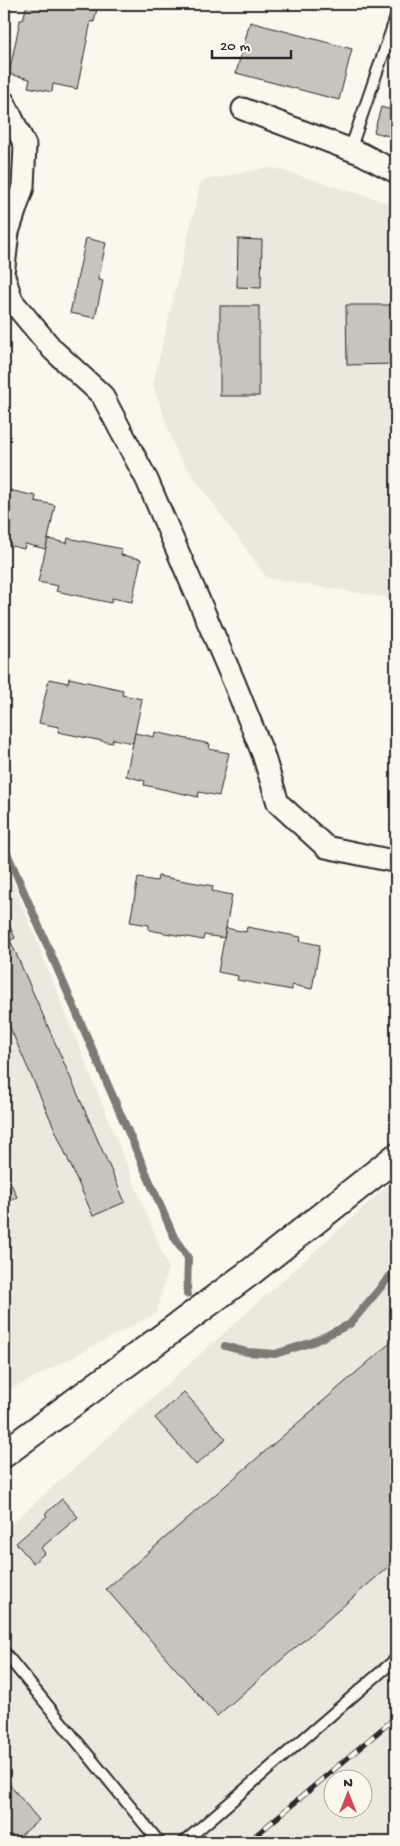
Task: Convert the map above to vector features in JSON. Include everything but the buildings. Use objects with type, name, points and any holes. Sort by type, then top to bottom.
[{"type":"street","points":[[4,102],[25,145],[23,187],[8,232],[4,267]]},
{"type":"street","points":[[242,109],[350,150],[396,172]]},
{"type":"street","points":[[4,276],[12,301],[53,350],[102,395],[147,480],[234,682],[263,754],[278,803],[326,847],[388,860],[396,859]]},
{"type":"street","points":[[4,1454],[252,1271],[396,1157]]},
{"type":"lane","points":[[350,150],[396,17]]},
{"type":"lane","points":[[4,1652],[159,1842]]},
{"type":"lane","points":[[184,1842],[396,1659]]},
{"type":"shaded area","points":[[271,167],[396,205],[396,599],[267,578],[177,454],[153,385],[201,181]]},
{"type":"shaded area","points":[[4,860],[168,1267],[157,1313],[4,1393]]},
{"type":"shaded area","points":[[396,1178],[396,1842],[4,1842],[4,1531]]},
{"type":"waterway","points":[[4,846],[174,1237],[188,1258],[187,1294]]},
{"type":"waterway","points":[[225,1346],[247,1352],[275,1354],[313,1342],[350,1324],[396,1269]]},
{"type":"railway","points":[[248,1842],[396,1717]]}]
